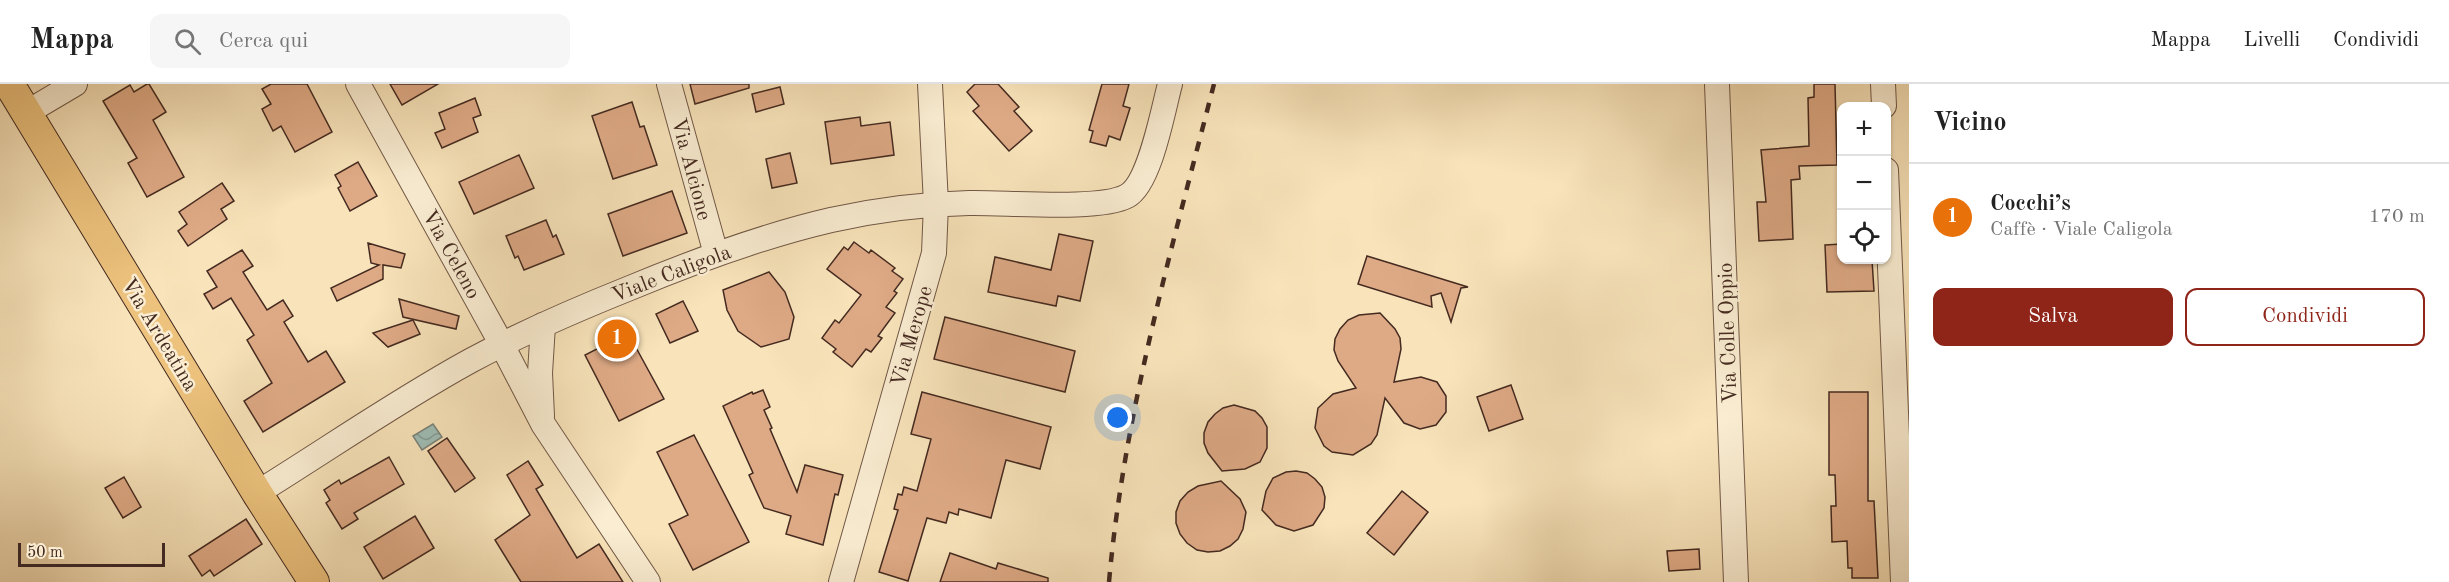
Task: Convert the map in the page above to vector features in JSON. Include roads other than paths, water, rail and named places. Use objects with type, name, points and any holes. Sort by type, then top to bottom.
[{"type":"main road","name":"Via Ardeatina","points":[[9,84],[257,493],[314,582]]},
{"type":"street","points":[[26,113],[75,84]]},
{"type":"street","name":"Via Celeno","points":[[358,84],[543,424],[648,582]]},
{"type":"street","name":"Via Alcione","points":[[669,84],[716,255]]},
{"type":"street","name":"Via Merope","points":[[841,582],[931,264],[936,231],[936,204],[930,84]]},
{"type":"street","name":"Viale Caligola","points":[[257,493],[436,381],[502,345],[543,325],[716,255],[831,220],[896,208],[936,204],[1098,204],[1119,200],[1137,189],[1146,172],[1170,84]]},
{"type":"street","name":"Via Colle Oppio","points":[[1717,84],[1736,582]]},
{"type":"street","points":[[1883,84],[1884,102]]},
{"type":"street","points":[[1889,210],[1903,582]]},
{"type":"street","points":[[543,325],[540,373],[543,424]]},
{"type":"water","points":[[433,424],[442,437],[422,450],[413,436]]},
{"type":"railway","points":[[1109,582],[1126,456],[1151,331],[1214,84]]},
{"type":"place","name":"Cocchi’s","points":[[617,339]]}]
